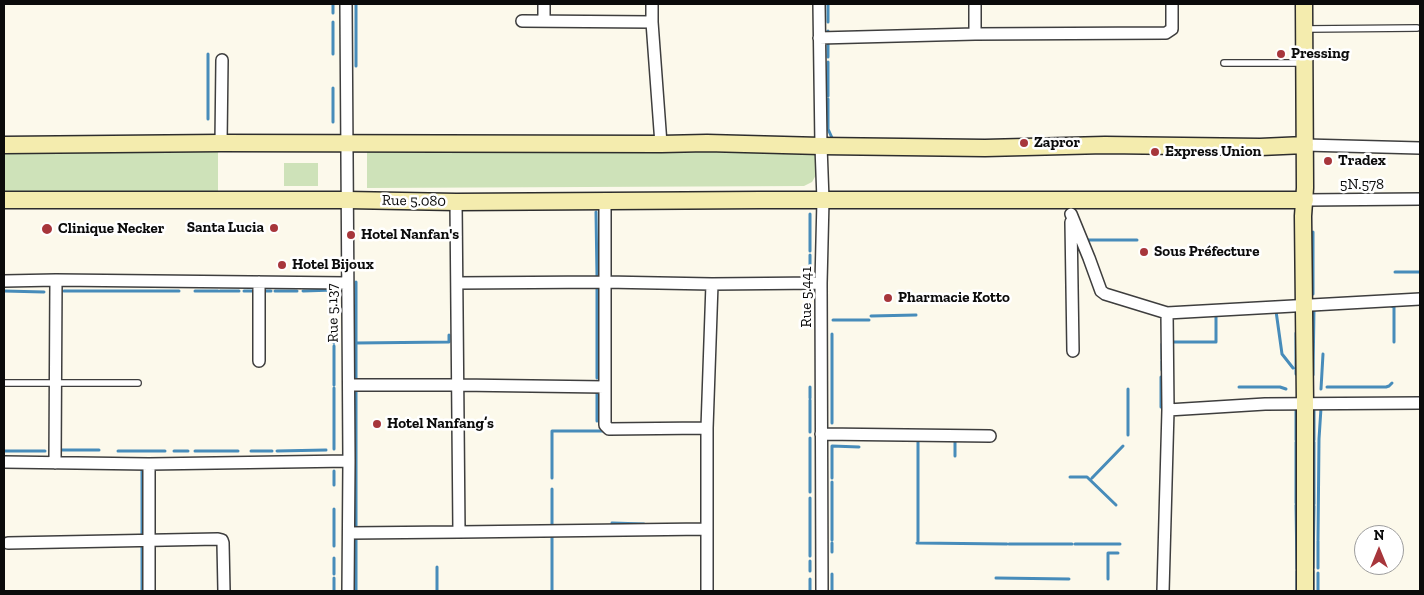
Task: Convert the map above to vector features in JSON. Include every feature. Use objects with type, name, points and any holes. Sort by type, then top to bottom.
[{"type":"main road","points":[[1304,4],[1306,145],[1303,216],[1306,403],[1305,591]]},
{"type":"main road","points":[[4,145],[707,143],[985,148],[1105,145],[1260,147],[1306,145]]},
{"type":"main road","name":"Rue 5.080","points":[[4,200],[347,200],[456,202],[824,200],[1071,207],[1305,200]]},
{"type":"street","name":"Rue 5.137","points":[[346,4],[349,386],[348,591]]},
{"type":"street","points":[[544,4],[544,21]]},
{"type":"street","points":[[652,4],[661,144]]},
{"type":"street","name":"Rue 5.441","points":[[819,4],[821,146],[824,200],[821,284],[822,591]]},
{"type":"street","points":[[975,4],[975,34]]},
{"type":"street","points":[[820,38],[1166,32],[1172,29],[1172,4]]},
{"type":"street","points":[[522,21],[652,22]]},
{"type":"street","points":[[221,143],[222,60]]},
{"type":"street","points":[[1306,145],[1420,148]]},
{"type":"street","name":"5N.578","points":[[1305,200],[1420,199]]},
{"type":"street","points":[[456,202],[459,532]]},
{"type":"street","points":[[605,202],[605,425],[608,429],[707,428]]},
{"type":"street","points":[[1071,207],[1100,291],[1167,313],[1420,299]]},
{"type":"street","points":[[1071,207],[1073,351]]},
{"type":"street","points":[[55,463],[56,280]]},
{"type":"street","points":[[4,281],[347,283]]},
{"type":"street","points":[[259,282],[259,361]]},
{"type":"street","points":[[458,283],[821,284]]},
{"type":"street","points":[[707,591],[707,428],[712,284]]},
{"type":"street","points":[[1163,591],[1168,410],[1167,313]]},
{"type":"street","points":[[349,386],[605,387]]},
{"type":"street","points":[[1168,410],[1266,404],[1420,403]]},
{"type":"street","points":[[821,434],[990,436]]},
{"type":"street","points":[[4,462],[149,464],[349,461]]},
{"type":"street","points":[[149,464],[149,591]]},
{"type":"street","points":[[349,532],[707,529]]},
{"type":"street","points":[[8,543],[218,539],[222,540],[224,591]]},
{"type":"lane","points":[[1305,29],[1417,28]]},
{"type":"lane","points":[[1224,63],[1305,63]]},
{"type":"lane","points":[[4,383],[138,383]]},
{"type":"green space","points":[[812,150],[817,156],[816,175],[812,182],[804,186],[367,188],[367,151]]},
{"type":"green space","points":[[4,152],[218,152],[218,195],[4,193]]},
{"type":"green space","points":[[284,163],[318,163],[318,186],[284,186]]},
{"type":"waterway","points":[[333,4],[333,13]]},
{"type":"waterway","points":[[356,4],[356,66]]},
{"type":"waterway","points":[[828,4],[828,22]]},
{"type":"waterway","points":[[333,22],[333,54]]},
{"type":"waterway","points":[[828,31],[828,57]]},
{"type":"waterway","points":[[208,54],[208,119]]},
{"type":"waterway","points":[[828,62],[828,96]]},
{"type":"waterway","points":[[333,88],[333,122]]},
{"type":"waterway","points":[[828,99],[828,129],[834,141]]},
{"type":"waterway","points":[[596,212],[597,276]]},
{"type":"waterway","points":[[810,214],[810,251]]},
{"type":"waterway","points":[[1313,232],[1313,294]]},
{"type":"waterway","points":[[1086,240],[1137,240]]},
{"type":"waterway","points":[[810,255],[810,278]]},
{"type":"waterway","points":[[1395,272],[1420,272]]},
{"type":"waterway","points":[[356,282],[356,380]]},
{"type":"waterway","points":[[597,287],[597,378]]},
{"type":"waterway","points":[[303,291],[334,290]]},
{"type":"waterway","points":[[4,291],[44,292]]},
{"type":"waterway","points":[[64,291],[179,291]]},
{"type":"waterway","points":[[195,291],[218,291]]},
{"type":"waterway","points":[[220,291],[239,291]]},
{"type":"waterway","points":[[244,291],[271,291]]},
{"type":"waterway","points":[[275,291],[297,291]]},
{"type":"waterway","points":[[1389,305],[1394,307],[1394,342]]},
{"type":"waterway","points":[[1313,375],[1314,308]]},
{"type":"waterway","points":[[1276,311],[1282,354],[1293,368]]},
{"type":"waterway","points":[[1173,342],[1216,342],[1216,312]]},
{"type":"waterway","points":[[871,316],[916,315]]},
{"type":"waterway","points":[[833,320],[869,320]]},
{"type":"waterway","points":[[1296,333],[1296,374]]},
{"type":"waterway","points":[[334,334],[334,343]]},
{"type":"waterway","points":[[832,334],[832,423]]},
{"type":"waterway","points":[[356,343],[449,342],[449,335]]},
{"type":"waterway","points":[[1162,344],[1162,359]]},
{"type":"waterway","points":[[334,346],[334,385]]},
{"type":"waterway","points":[[1321,389],[1323,354]]},
{"type":"waterway","points":[[1162,361],[1162,370]]},
{"type":"waterway","points":[[1161,377],[1161,407]]},
{"type":"waterway","points":[[1327,387],[1386,387],[1392,383]]},
{"type":"waterway","points":[[810,387],[810,398]]},
{"type":"waterway","points":[[1239,387],[1280,387],[1286,389]]},
{"type":"waterway","points":[[334,388],[334,449]]},
{"type":"waterway","points":[[356,389],[356,526]]},
{"type":"waterway","points":[[597,389],[597,421]]},
{"type":"waterway","points":[[1128,389],[1128,435]]},
{"type":"waterway","points":[[810,400],[810,432]]},
{"type":"waterway","points":[[1296,406],[1296,440]]},
{"type":"waterway","points":[[1314,408],[1314,440]]},
{"type":"waterway","points":[[1318,540],[1319,439],[1322,408]]},
{"type":"waterway","points":[[552,478],[552,431],[606,431]]},
{"type":"waterway","points":[[810,438],[810,492]]},
{"type":"waterway","points":[[955,438],[955,456]]},
{"type":"waterway","points":[[918,442],[918,541]]},
{"type":"waterway","points":[[1296,442],[1296,503]]},
{"type":"waterway","points":[[1314,442],[1314,504]]},
{"type":"waterway","points":[[832,478],[832,446],[859,447]]},
{"type":"waterway","points":[[1092,478],[1123,446]]},
{"type":"waterway","points":[[62,450],[99,450]]},
{"type":"waterway","points":[[277,451],[326,450]]},
{"type":"waterway","points":[[4,451],[45,451]]},
{"type":"waterway","points":[[118,451],[165,451]]},
{"type":"waterway","points":[[174,451],[188,451]]},
{"type":"waterway","points":[[195,451],[238,451]]},
{"type":"waterway","points":[[251,451],[272,451]]},
{"type":"waterway","points":[[142,470],[142,538]]},
{"type":"waterway","points":[[334,471],[334,485]]},
{"type":"waterway","points":[[1070,477],[1087,477],[1116,505]]},
{"type":"waterway","points":[[832,482],[832,540]]},
{"type":"waterway","points":[[552,489],[552,524]]},
{"type":"waterway","points":[[810,498],[810,556]]},
{"type":"waterway","points":[[1296,505],[1297,569]]},
{"type":"waterway","points":[[1313,568],[1314,506]]},
{"type":"waterway","points":[[334,509],[334,546]]},
{"type":"waterway","points":[[612,523],[644,524]]},
{"type":"waterway","points":[[552,534],[552,591]]},
{"type":"waterway","points":[[356,536],[356,591]]},
{"type":"waterway","points":[[1318,541],[1318,568]]},
{"type":"waterway","points":[[142,543],[142,591]]},
{"type":"waterway","points":[[832,543],[832,552]]},
{"type":"waterway","points":[[917,543],[1007,544]]},
{"type":"waterway","points":[[1009,544],[1072,544]]},
{"type":"waterway","points":[[1075,544],[1120,544]]},
{"type":"waterway","points":[[1108,579],[1108,553],[1118,553]]},
{"type":"waterway","points":[[334,558],[334,574]]},
{"type":"waterway","points":[[810,561],[810,571]]},
{"type":"waterway","points":[[437,567],[437,591]]},
{"type":"waterway","points":[[1297,571],[1297,591]]},
{"type":"waterway","points":[[1313,571],[1313,591]]},
{"type":"waterway","points":[[1318,573],[1318,591]]},
{"type":"waterway","points":[[832,574],[832,591]]},
{"type":"waterway","points":[[334,578],[334,591]]},
{"type":"waterway","points":[[996,578],[1069,579]]},
{"type":"waterway","points":[[810,579],[810,591]]},
{"type":"place","name":"Pressing","points":[[1281,54]]},
{"type":"place","name":"Zapror","points":[[1024,143]]},
{"type":"place","name":"Express Union","points":[[1155,152]]},
{"type":"place","name":"Tradex","points":[[1328,161]]},
{"type":"place","name":"Santa Lucia","points":[[274,228]]},
{"type":"place","name":"Clinique Necker","points":[[47,229]]},
{"type":"place","name":"Hotel Nanfan's","points":[[351,235]]},
{"type":"place","name":"Sous Préfecture","points":[[1144,252]]},
{"type":"place","name":"Hotel Bijoux","points":[[282,265]]},
{"type":"place","name":"Pharmacie Kotto","points":[[888,298]]},
{"type":"place","name":"Hotel Nanfang’s","points":[[377,424]]}]
